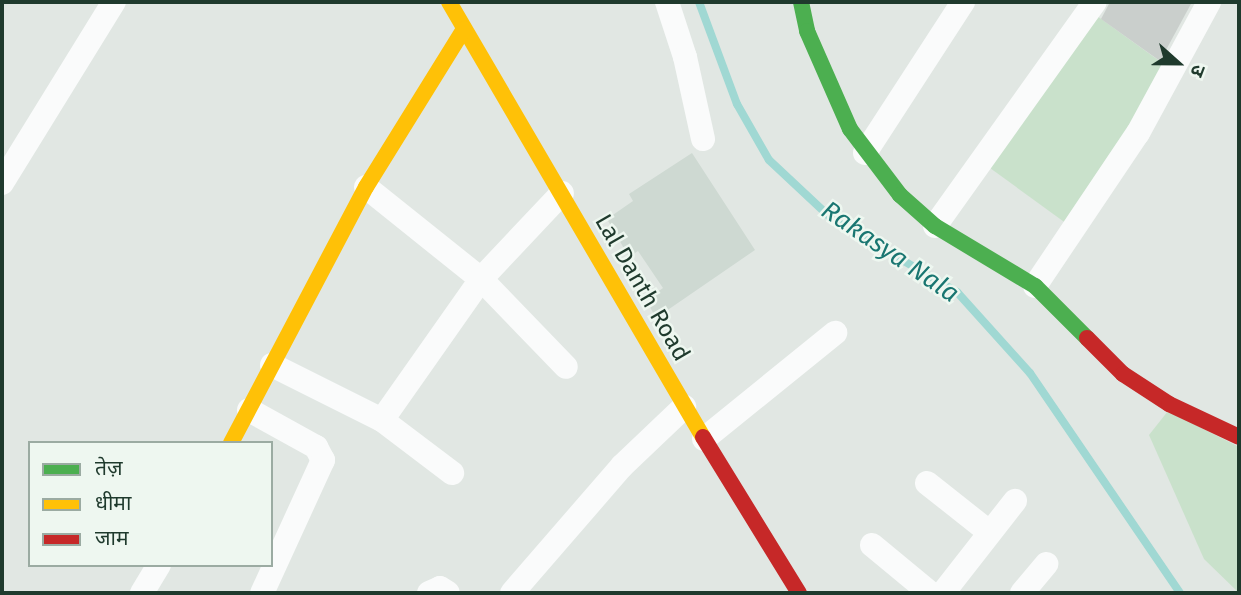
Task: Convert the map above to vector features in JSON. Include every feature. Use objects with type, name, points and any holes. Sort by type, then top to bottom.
[{"type":"street","points":[[2,183],[114,2]]},
{"type":"street","name":"Lal Danth Road","points":[[449,2],[684,407],[799,593]]},
{"type":"street","points":[[667,2],[685,57],[703,139]]},
{"type":"street","points":[[801,2],[807,31],[850,129],[865,153],[900,195],[935,226],[1035,286],[1124,374],[1169,404],[1239,437]]},
{"type":"street","points":[[865,153],[962,2]]},
{"type":"street","points":[[935,226],[1095,2]]},
{"type":"street","points":[[1035,286],[1138,133],[1209,2]]},
{"type":"street","points":[[231,441],[366,187],[464,29]]},
{"type":"street","points":[[366,187],[481,279],[566,368]]},
{"type":"street","points":[[382,420],[481,279],[562,193]]},
{"type":"street","points":[[704,439],[835,333]]},
{"type":"street","points":[[272,365],[382,420],[452,473]]},
{"type":"street","points":[[512,593],[622,466],[684,407]]},
{"type":"street","points":[[249,410],[316,447],[323,460],[261,593]]},
{"type":"street","points":[[928,483],[989,532]]},
{"type":"street","points":[[954,589],[989,532],[1015,501]]},
{"type":"street","points":[[872,545],[930,593]]},
{"type":"street","points":[[1022,593],[1046,564]]},
{"type":"street","points":[[142,593],[158,567]]},
{"type":"street","points":[[429,593],[440,587],[448,593]]},
{"type":"shaded area","points":[[692,153],[755,250],[656,318],[646,300],[663,288],[638,251],[629,257],[607,219],[633,201],[629,194]]},
{"type":"green space","points":[[1097,16],[1165,65],[1124,142],[1067,224],[990,168]]},
{"type":"green space","points":[[1168,411],[1239,447],[1239,593],[1204,559],[1149,435]]},
{"type":"building","points":[[1110,2],[1192,2],[1160,61],[1101,19]]},
{"type":"waterway","name":"Rakasya Nala","points":[[699,2],[737,104],[769,160],[832,219],[957,292],[1030,373],[1180,593]]},
{"type":"traffic: fast","points":[[801,2],[807,31],[850,129],[900,195],[935,226],[1035,286],[1087,338]]},
{"type":"traffic: slow","points":[[449,2],[703,437]]},
{"type":"traffic: slow","points":[[232,441],[366,187],[464,29]]},
{"type":"traffic: jam","points":[[1087,338],[1123,374],[1169,404],[1239,437]]},
{"type":"traffic: jam","points":[[703,437],[799,593]]}]
